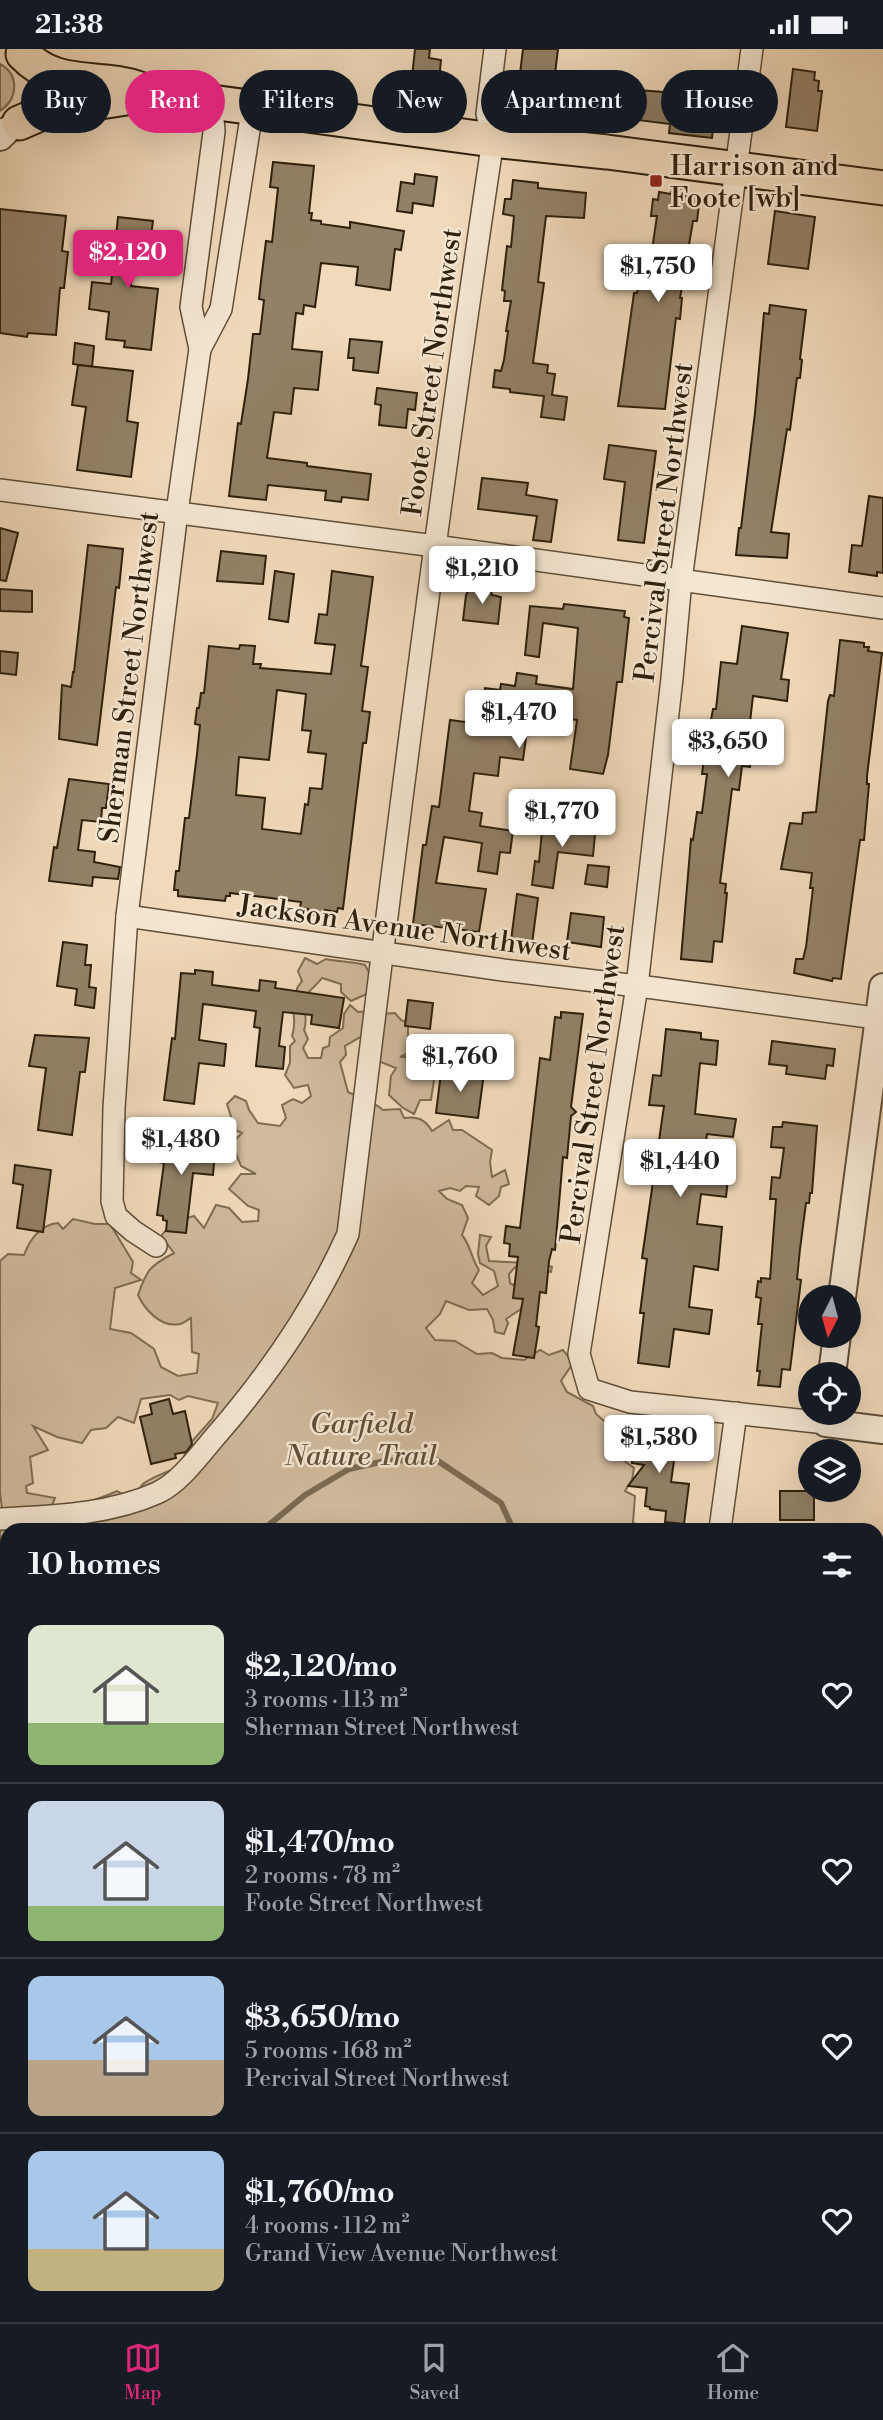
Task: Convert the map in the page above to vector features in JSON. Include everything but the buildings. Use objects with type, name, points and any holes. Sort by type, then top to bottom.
[{"type":"main road","points":[[20,52],[38,68],[54,75],[125,84]]},
{"type":"main road","points":[[6,131],[29,111],[35,97],[34,75],[20,52]]},
{"type":"main road","points":[[6,131],[49,110],[125,98]]},
{"type":"main road","points":[[358,121],[883,188]]},
{"type":"street","name":"Foote Street Northwest","points":[[0,1519],[62,1516],[114,1507],[158,1493],[172,1483],[202,1453],[251,1395],[300,1325],[328,1277],[348,1234],[435,546],[493,140],[487,114],[495,49]]},
{"type":"street","name":"Percival Street Northwest","points":[[736,1413],[630,1402],[589,1389],[579,1354],[637,986],[681,580],[752,49]]},
{"type":"street","name":"Sherman Street Northwest","points":[[156,1246],[116,1216],[112,1201],[114,1108],[127,916],[200,349],[191,307],[214,133]]},
{"type":"street","points":[[200,349],[221,309],[249,133]]},
{"type":"street","points":[[0,490],[435,546],[883,608]]},
{"type":"street","name":"Jackson Avenue Northwest","points":[[127,916],[382,953],[881,1019]]},
{"type":"street","points":[[844,1285],[881,1019],[883,987]]},
{"type":"street","points":[[721,1523],[736,1413],[798,1416]]},
{"type":"street","points":[[861,1425],[883,1430]]},
{"type":"green space","points":[[0,64],[11,74],[14,87],[10,100],[0,111]]},
{"type":"green space","name":"Garfield Nature Trail","points":[[305,958],[317,964],[326,959],[365,965],[371,976],[369,993],[351,1001],[341,992],[341,984],[322,978],[307,994],[304,1004],[304,1030],[308,1039],[303,1048],[308,1058],[321,1058],[323,1048],[329,1046],[330,1037],[343,1028],[344,1014],[350,1005],[358,1012],[395,1013],[408,1023],[408,1038],[415,1050],[400,1057],[422,1057],[434,1080],[431,1100],[420,1100],[414,1114],[389,1095],[391,1076],[396,1068],[378,1061],[364,1035],[345,1046],[346,1055],[340,1062],[348,1092],[383,1110],[400,1109],[404,1118],[420,1119],[432,1131],[449,1120],[453,1130],[462,1130],[492,1150],[492,1177],[505,1170],[509,1184],[501,1187],[499,1196],[489,1205],[476,1196],[479,1187],[466,1186],[460,1191],[450,1188],[439,1191],[447,1199],[462,1205],[468,1218],[462,1235],[479,1270],[472,1283],[483,1295],[498,1286],[494,1271],[480,1263],[480,1235],[491,1237],[486,1246],[489,1261],[543,1264],[552,1267],[551,1272],[515,1267],[509,1274],[510,1283],[521,1292],[524,1307],[506,1319],[508,1323],[504,1334],[495,1332],[487,1309],[469,1310],[446,1301],[440,1314],[426,1328],[435,1340],[455,1341],[477,1354],[492,1353],[502,1358],[524,1360],[540,1350],[549,1355],[563,1350],[573,1363],[561,1381],[567,1392],[593,1406],[596,1414],[612,1428],[610,1444],[623,1460],[634,1468],[632,1480],[625,1491],[635,1496],[633,1523],[39,1523],[60,1512],[117,1491],[132,1499],[145,1482],[181,1467],[187,1447],[212,1419],[218,1403],[188,1396],[179,1400],[170,1395],[141,1399],[134,1423],[118,1417],[106,1428],[91,1430],[82,1443],[57,1437],[33,1426],[48,1450],[30,1457],[33,1483],[26,1486],[27,1493],[55,1498],[50,1510],[18,1514],[2,1508],[0,1261],[8,1254],[24,1255],[37,1234],[52,1224],[58,1223],[63,1229],[73,1219],[110,1224],[133,1262],[131,1273],[141,1280],[115,1288],[110,1329],[131,1333],[154,1349],[161,1367],[178,1376],[197,1373],[199,1354],[192,1352],[191,1318],[173,1325],[160,1321],[149,1312],[138,1295],[150,1269],[174,1253],[161,1236],[173,1222],[194,1216],[204,1228],[216,1205],[229,1208],[242,1222],[258,1221],[259,1210],[248,1206],[229,1189],[241,1174],[256,1174],[241,1166],[232,1143],[242,1133],[231,1128],[232,1120],[227,1104],[235,1096],[246,1101],[258,1123],[280,1126],[286,1118],[282,1105],[293,1099],[302,1103],[311,1096],[308,1085],[294,1088],[285,1075],[290,1063],[290,1046],[295,1041],[292,1036],[294,1010],[297,988],[302,981],[298,971]]},
{"type":"waterway","points":[[271,1523],[305,1495],[349,1469],[385,1461],[435,1459],[501,1503],[510,1523]]},
{"type":"place","name":"Harrison and Foote [wb]","points":[[656,181]]}]
